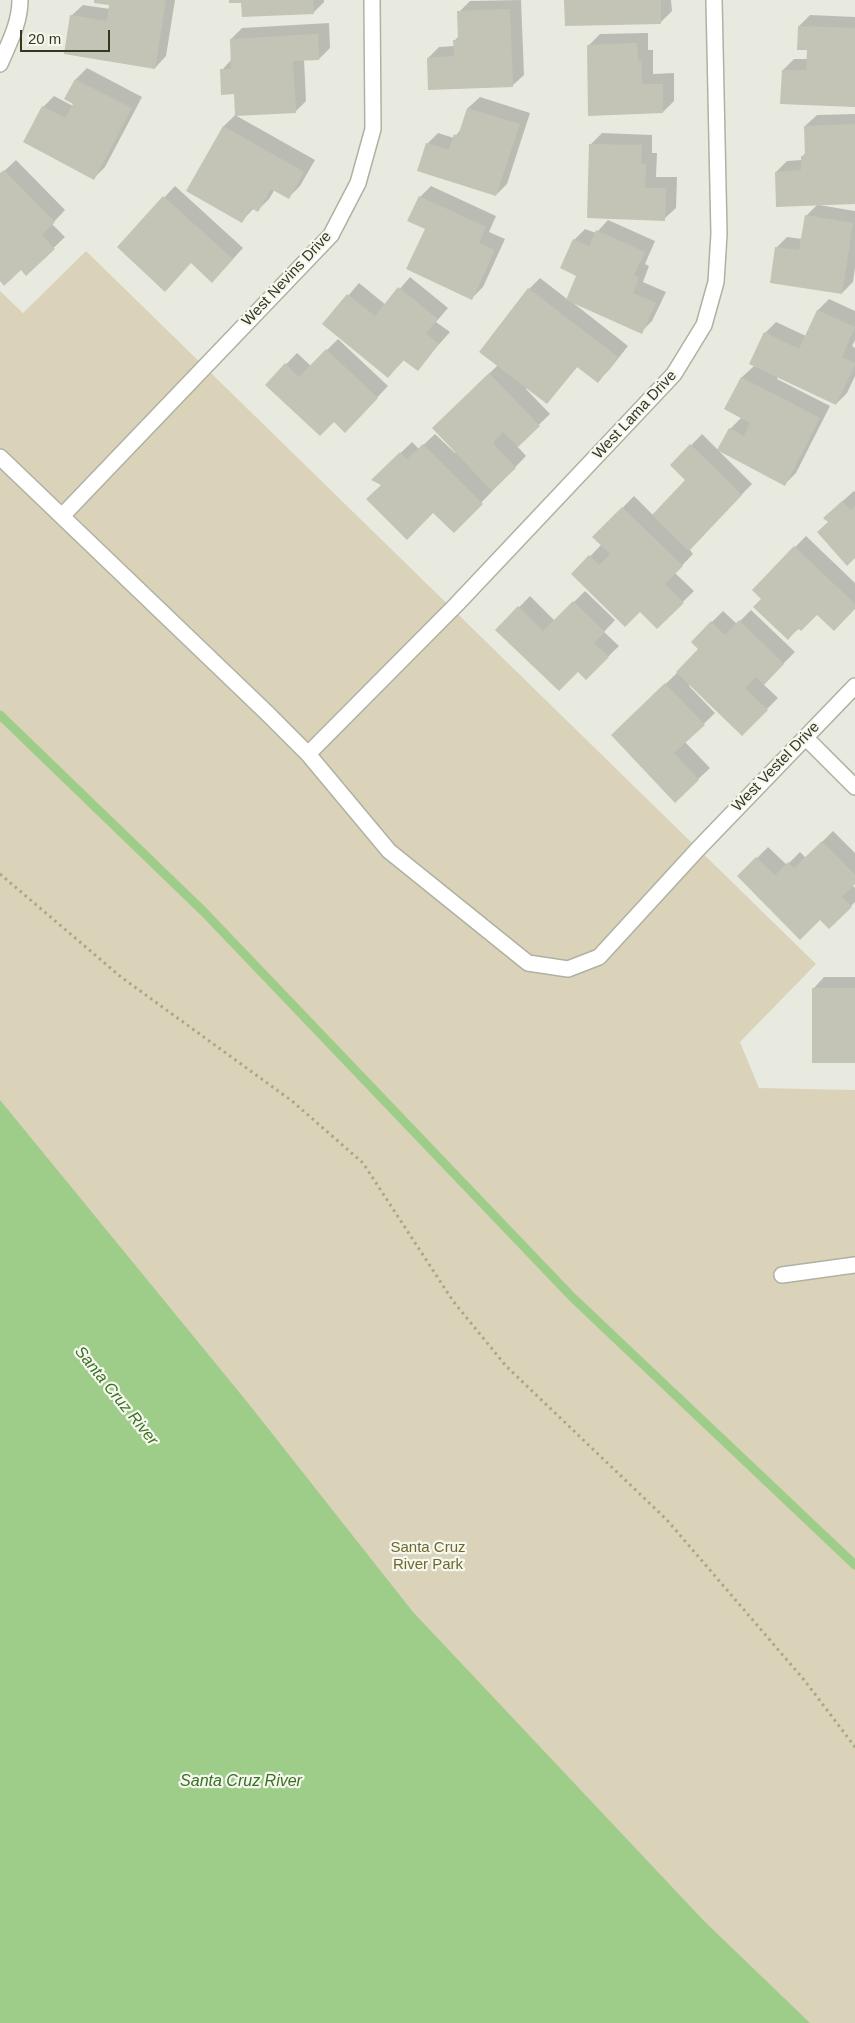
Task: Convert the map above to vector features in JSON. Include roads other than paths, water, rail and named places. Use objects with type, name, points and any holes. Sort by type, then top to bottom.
[{"type":"street","points":[[0,64],[14,33],[20,12],[20,0]]},
{"type":"street","name":"West Nevins Drive","points":[[62,516],[331,235],[358,183],[373,129],[372,0]]},
{"type":"street","name":"West Lama Drive","points":[[308,754],[456,605],[674,374],[704,325],[716,282],[719,234],[714,0]]},
{"type":"street","name":"West Vestel Drive","points":[[0,457],[308,754],[389,851],[528,963],[568,969],[599,957],[698,849],[855,686]]},
{"type":"street","points":[[805,737],[855,787]]},
{"type":"street","points":[[782,1275],[855,1265]]},
{"type":"water","name":"Santa Cruz River","points":[[0,1100],[248,1403],[413,1612],[705,1922],[810,2023],[0,2023]]},
{"type":"waterway","points":[[0,715],[204,912],[572,1297],[855,1565]]},
{"type":"park label","name":"Santa Cruz River Park","points":[[428,1556]]}]
